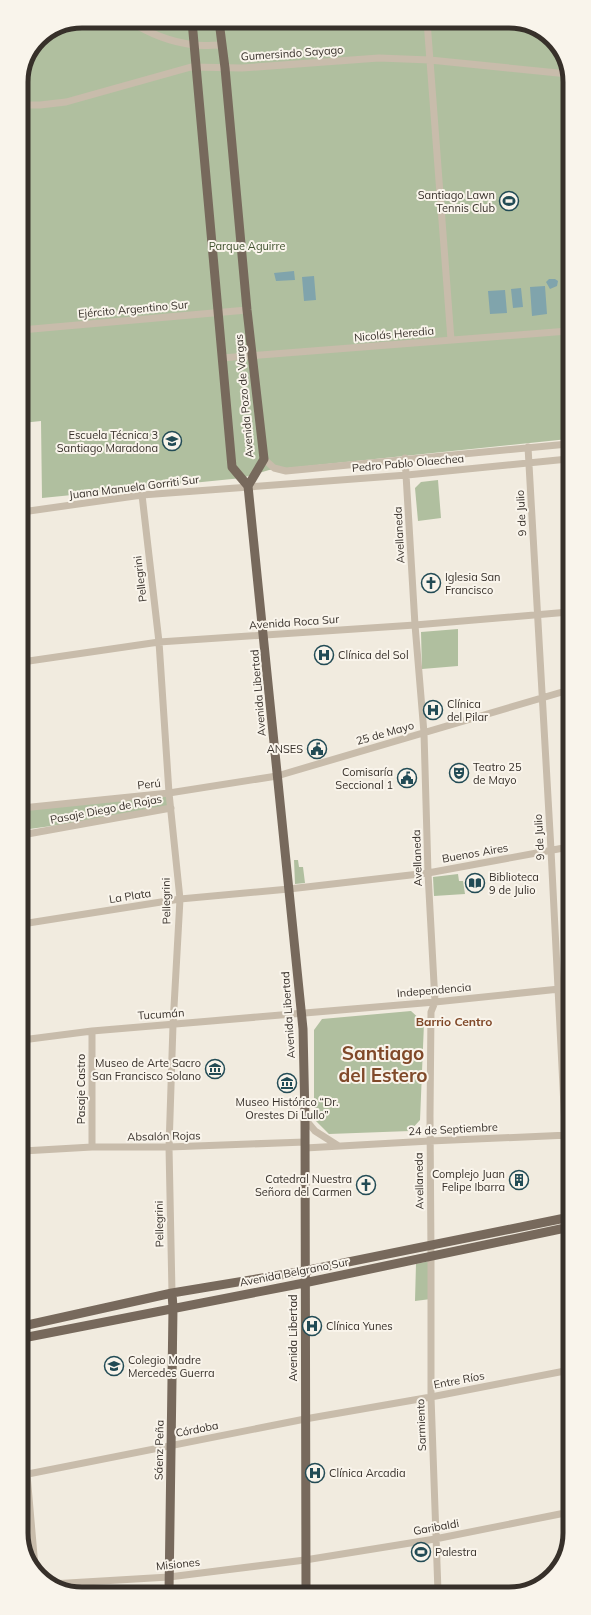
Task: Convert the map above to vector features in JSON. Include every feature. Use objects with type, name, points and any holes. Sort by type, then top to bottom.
[{"type":"main road","name":"Avenida Pozo de Vargas","points":[[193,28],[232,467],[248,486],[264,459],[247,310],[225,68],[220,28]]},
{"type":"main road","name":"Avenida Libertad","points":[[248,486],[303,1029],[305,1119],[304,1283],[306,1587]]},
{"type":"main road","name":"Avenida Belgrano Sur","points":[[28,1325],[172,1293],[304,1271],[563,1218]]},
{"type":"main road","name":"Avenida Belgrano Sur","points":[[28,1337],[304,1283],[563,1228]]},
{"type":"main road","name":"Pellegrini","points":[[172,1293],[173,1308]]},
{"type":"main road","name":"Sáenz Peña","points":[[169,1587],[173,1308]]},
{"type":"street","points":[[143,28],[153,33],[195,45],[222,45]]},
{"type":"street","points":[[428,28],[451,340]]},
{"type":"street","name":"Gumersindo Sayago","points":[[28,105],[40,106],[66,102],[184,68],[242,68],[380,58],[430,60],[563,73]]},
{"type":"street","name":"Ejército Argentino Sur","points":[[28,329],[247,310]]},
{"type":"street","name":"Nicolás Heredia","points":[[222,358],[253,357],[563,331]]},
{"type":"street","name":"Pedro Pablo Olaechea","points":[[264,459],[274,468],[286,470],[563,444]]},
{"type":"street","name":"9 de Julio","points":[[528,447],[563,1077]]},
{"type":"street","name":"Avellaneda","points":[[405,458],[415,625],[424,733],[428,873],[435,1002],[431,1012],[430,1141],[432,1256]]},
{"type":"street","name":"Pedro Pablo Olaechea","points":[[248,486],[407,475],[563,459]]},
{"type":"street","name":"Juana Manuela Gorriti Sur","points":[[28,511],[142,495],[248,486]]},
{"type":"street","name":"Pellegrini","points":[[142,495],[159,642],[169,793],[180,898],[173,1025],[169,1148],[172,1293]]},
{"type":"street","name":"Avenida Roca Sur","points":[[28,661],[159,642],[415,625],[563,613]]},
{"type":"street","name":"25 de Mayo","points":[[277,776],[563,692]]},
{"type":"street","name":"Perú","points":[[28,807],[169,793],[277,776]]},
{"type":"street","name":"Pasaje Diego de Rojas","points":[[28,834],[171,808]]},
{"type":"street","name":"Buenos Aires","points":[[289,889],[428,873],[563,848]]},
{"type":"street","name":"La Plata","points":[[28,923],[180,898],[289,889]]},
{"type":"street","name":"Independencia","points":[[301,1013],[435,1002],[563,988]]},
{"type":"street","name":"Tucumán","points":[[28,1039],[92,1030],[173,1025],[301,1013]]},
{"type":"street","name":"Pasaje Castro","points":[[92,1030],[92,1147]]},
{"type":"street","points":[[305,1119],[315,1131],[337,1145]]},
{"type":"street","name":"24 de Septiembre","points":[[305,1145],[337,1145],[563,1135]]},
{"type":"street","name":"Absalón Rojas","points":[[28,1151],[92,1147],[169,1148],[305,1145]]},
{"type":"street","name":"Sarmiento","points":[[432,1256],[431,1397],[438,1587]]},
{"type":"street","name":"Entre Ríos","points":[[305,1419],[431,1397],[563,1371]]},
{"type":"street","name":"Córdoba","points":[[28,1474],[305,1419]]},
{"type":"street","points":[[28,1503],[34,1558]]},
{"type":"street","name":"Garibaldi","points":[[305,1560],[436,1539],[563,1513]]},
{"type":"street","name":"Misiones","points":[[63,1583],[169,1577],[305,1560]]},
{"type":"green space","name":"Parque Aguirre","points":[[82,28],[513,28],[530,32],[545,41],[550,46],[559,61],[563,75],[563,440],[269,470],[242,478],[42,498],[41,421],[28,422],[28,78],[34,58],[46,41],[61,32]]},
{"type":"green space","points":[[438,480],[441,518],[418,521],[415,488],[421,482]]},
{"type":"green space","points":[[458,629],[458,666],[422,669],[421,632]]},
{"type":"green space","points":[[169,795],[169,810],[28,829],[28,806]]},
{"type":"green space","points":[[294,860],[298,860],[299,867],[303,867],[305,883],[295,884]]},
{"type":"green space","points":[[458,874],[459,881],[463,881],[465,894],[434,896],[433,877]]},
{"type":"green space","points":[[411,1011],[424,1023],[420,1120],[410,1131],[329,1134],[314,1119],[314,1030],[322,1019]]},
{"type":"green space","points":[[430,1261],[431,1299],[415,1301],[416,1264]]},
{"type":"water","points":[[294,271],[295,280],[276,281],[274,273]]},
{"type":"water","points":[[314,276],[316,300],[304,301],[302,277]]},
{"type":"water","points":[[549,279],[555,279],[558,281],[557,286],[550,289],[546,282]]},
{"type":"water","points":[[545,286],[547,314],[532,316],[530,287]]},
{"type":"water","points":[[521,288],[523,307],[513,308],[511,289]]},
{"type":"water","points":[[505,290],[507,313],[490,314],[488,291]]},
{"type":"place","name":"Santiago Lawn Tennis Club","points":[[509,201]]},
{"type":"place","name":"Escuela Técnica 3 Santiago Maradona","points":[[172,441]]},
{"type":"place","name":"Iglesia San Francisco","points":[[431,583]]},
{"type":"place","name":"Clínica del Sol","points":[[324,655]]},
{"type":"place","name":"Clínica del Pilar","points":[[433,710]]},
{"type":"place","name":"ANSES","points":[[317,749]]},
{"type":"place","name":"Teatro 25 de Mayo","points":[[459,773]]},
{"type":"place","name":"Comisaría Seccional 1","points":[[407,778]]},
{"type":"place","name":"Biblioteca 9 de Julio","points":[[475,883]]},
{"type":"place","name":"Museo de Arte Sacro San Francisco Solano","points":[[215,1069]]},
{"type":"place","name":"Museo Histórico “Dr. Orestes Di Lullo”","points":[[287,1083]]},
{"type":"place","name":"Complejo Juan Felipe Ibarra","points":[[519,1180]]},
{"type":"place","name":"Catedral Nuestra Señora del Carmen","points":[[366,1185]]},
{"type":"place","name":"Clínica Yunes","points":[[312,1326]]},
{"type":"place","name":"Colegio Madre Mercedes Guerra","points":[[114,1366]]},
{"type":"place","name":"Clínica Arcadia","points":[[315,1473]]},
{"type":"place","name":"Palestra","points":[[421,1552]]},
{"type":"district","name":"Barrio Centro","points":[[454,1021]]},
{"type":"district","name":"Santiago del Estero","points":[[383,1064]]}]
